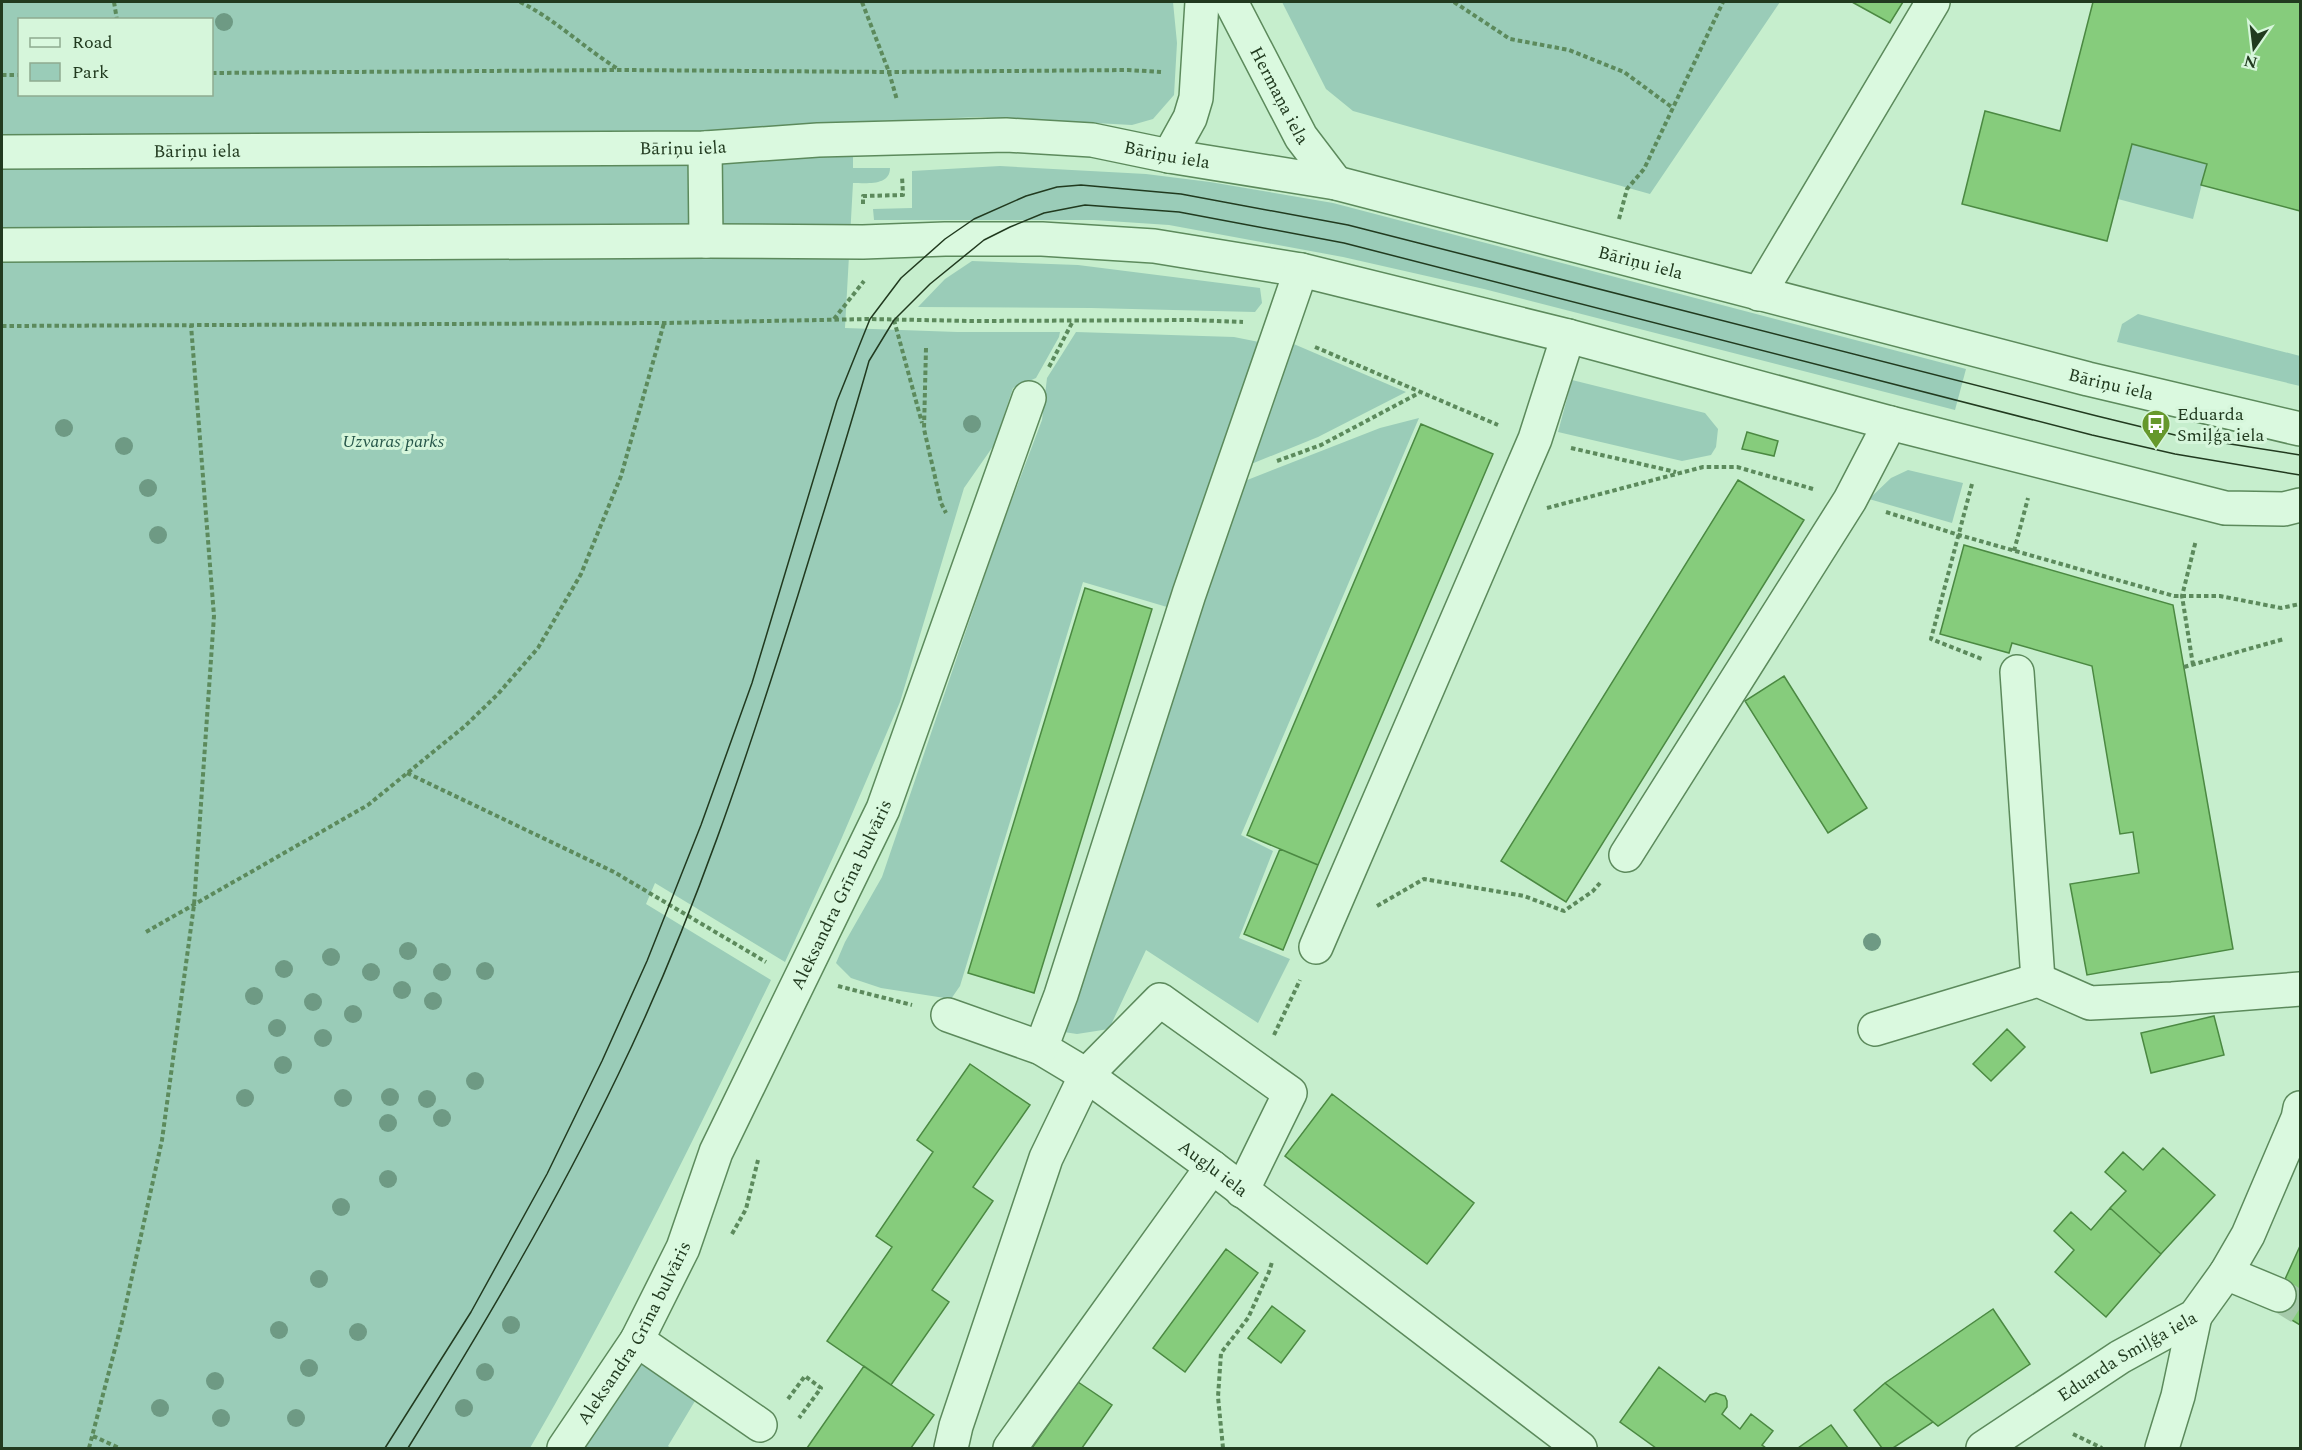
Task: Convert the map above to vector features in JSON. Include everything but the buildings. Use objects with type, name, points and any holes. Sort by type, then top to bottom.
[{"type":"street","points":[[1169,156],[1190,118],[1196,98],[1202,2]]},
{"type":"street","name":"Hermaņa iela","points":[[1231,2],[1301,137],[1336,183]]},
{"type":"street","points":[[1759,294],[1933,2]]},
{"type":"street","name":"Bāriņu iela","points":[[2,152],[705,148],[818,140],[1006,135],[1092,140],[1169,156],[1336,183],[2088,379],[2301,429]]},
{"type":"street","points":[[705,148],[706,241]]},
{"type":"street","points":[[2,245],[864,242],[1042,239],[1154,246],[1300,270],[1568,336],[1890,423],[2225,508],[2284,509],[2301,505]]},
{"type":"street","points":[[1041,1048],[1061,995],[1185,605],[1300,270]]},
{"type":"street","points":[[1316,947],[1535,439],[1568,336]]},
{"type":"street","name":"Aleksandra Grīna bulvāris","points":[[564,1449],[637,1340],[683,1248],[716,1152],[883,809],[1029,398]]},
{"type":"street","points":[[1626,855],[1850,500],[1890,423]]},
{"type":"street","points":[[2017,672],[2037,980]]},
{"type":"street","points":[[1875,1029],[2037,980],[2090,1003],[2301,989]]},
{"type":"street","points":[[951,1449],[956,1426],[1046,1158],[1086,1075],[1160,1000],[1290,1093],[1242,1191]]},
{"type":"street","name":"Augļu iela","points":[[948,1015],[1041,1048],[1086,1075],[1212,1167],[1580,1449]]},
{"type":"street","name":"Eduarda Smiļģa iela","points":[[1983,1449],[2120,1357],[2195,1316],[2226,1273],[2248,1235],[2300,1115]]},
{"type":"street","points":[[1010,1449],[1212,1167]]},
{"type":"street","points":[[2226,1273],[2278,1294]]},
{"type":"street","points":[[2162,1449],[2178,1396],[2195,1316]]},
{"type":"street","points":[[637,1340],[760,1425]]},
{"type":"path","points":[[114,2],[117,18]]},
{"type":"path","points":[[520,2],[536,10],[593,53],[620,70]]},
{"type":"path","points":[[862,2],[889,72]]},
{"type":"path","points":[[1454,2],[1510,39],[1569,50],[1624,72],[1673,108]]},
{"type":"path","points":[[1609,255],[1627,189],[1644,169],[1723,2]]},
{"type":"path","points":[[213,73],[1128,70],[1198,74]]},
{"type":"path","points":[[2,75],[18,75]]},
{"type":"path","points":[[894,320],[924,429],[941,503],[946,513]]},
{"type":"path","points":[[2,326],[894,320],[1240,321],[1278,332],[1535,439],[1676,472]]},
{"type":"path","points":[[1029,398],[1039,386],[1074,321]]},
{"type":"path","points":[[146,932],[368,805],[465,726],[498,694],[538,648],[576,583],[621,476],[664,323]]},
{"type":"path","points":[[89,1449],[122,1322],[162,1140],[194,905],[214,616],[191,325]]},
{"type":"path","points":[[924,429],[926,348]]},
{"type":"path","points":[[1228,479],[1322,445],[1420,393]]},
{"type":"path","points":[[1982,446],[1931,639],[2017,672]]},
{"type":"path","points":[[1498,521],[1676,472],[1703,466],[1737,467],[2014,551],[2182,596],[2220,596],[2281,608],[2301,604]]},
{"type":"path","points":[[2014,551],[2030,491]]},
{"type":"path","points":[[2193,665],[2182,596],[2197,534]]},
{"type":"path","points":[[2184,667],[2284,639]]},
{"type":"path","points":[[407,772],[614,872],[776,967],[801,976],[948,1015]]},
{"type":"path","points":[[1370,911],[1424,879],[1524,896],[1564,910],[1593,891],[1626,855]]},
{"type":"path","points":[[1258,1068],[1316,947]]},
{"type":"path","points":[[1223,1449],[1218,1397],[1221,1353],[1248,1318],[1269,1272],[1282,1220]]},
{"type":"path","points":[[93,1436],[119,1449]]},
{"type":"green space","name":"Uzvaras parks","points":[[2,2],[1173,2],[1177,43],[1174,95],[1153,119],[1132,125],[981,117],[853,122],[853,168],[890,168],[889,174],[882,181],[853,183],[845,328],[957,332],[1060,332],[1059,337],[1036,378],[1013,388],[994,445],[964,488],[900,702],[785,962],[655,883],[646,904],[771,980],[625,1275],[530,1448],[2,1448]]},
{"type":"green space","points":[[1282,2],[1780,2],[1650,194],[1353,111],[1326,89]]},
{"type":"green space","points":[[2132,144],[2207,164],[2193,219],[2118,199]]},
{"type":"green space","points":[[1000,166],[1146,174],[1210,182],[1333,203],[1966,369],[1955,410],[1484,289],[1343,257],[1169,225],[1094,220],[874,220],[873,209],[912,208],[912,171]]},
{"type":"green space","points":[[972,261],[1078,265],[1260,288],[1262,303],[1255,312],[918,307],[945,279]]},
{"type":"green space","points":[[2138,314],[2300,356],[2300,386],[2117,342],[2122,324]]},
{"type":"green space","points":[[1076,332],[1234,337],[1264,343],[1177,610],[1083,582],[960,986],[951,999],[881,988],[851,978],[836,963],[845,942],[882,877],[999,534],[1042,420],[1047,378]]},
{"type":"green space","points":[[1282,339],[1406,392],[1318,437],[1234,471]]},
{"type":"green space","points":[[1572,380],[1705,413],[1718,429],[1716,447],[1711,455],[1682,461],[1558,432]]},
{"type":"green space","points":[[1419,418],[1241,835],[1273,851],[1239,938],[1290,959],[1258,1023],[1146,950],[1109,1029],[1077,1034],[1057,1031],[1232,486],[1380,428]]},
{"type":"green space","points":[[1908,470],[1963,483],[1952,523],[1869,499],[1891,478]]},
{"type":"green space","points":[[642,1364],[695,1401],[668,1446],[671,1448],[585,1448]]},
{"type":"tunnel","points":[[2279,1295],[2300,1308]]},
{"type":"tram line","points":[[385,1448],[471,1312],[547,1174],[647,961],[701,825],[752,683],[837,401],[870,319],[901,278],[945,239],[974,219],[1026,196],[1057,187],[1081,185],[1181,194],[1348,225],[2179,436],[2300,455]]},
{"type":"tram line","points":[[408,1448],[491,1311],[570,1171],[618,1075],[671,958],[717,838],[759,717],[869,361],[894,320],[930,284],[984,240],[1044,213],[1085,205],[1179,212],[1344,243],[2092,435],[2175,454],[2300,475]]},
{"type":"place","name":"Eduarda Smiļģa iela","points":[[2156,450]]}]
